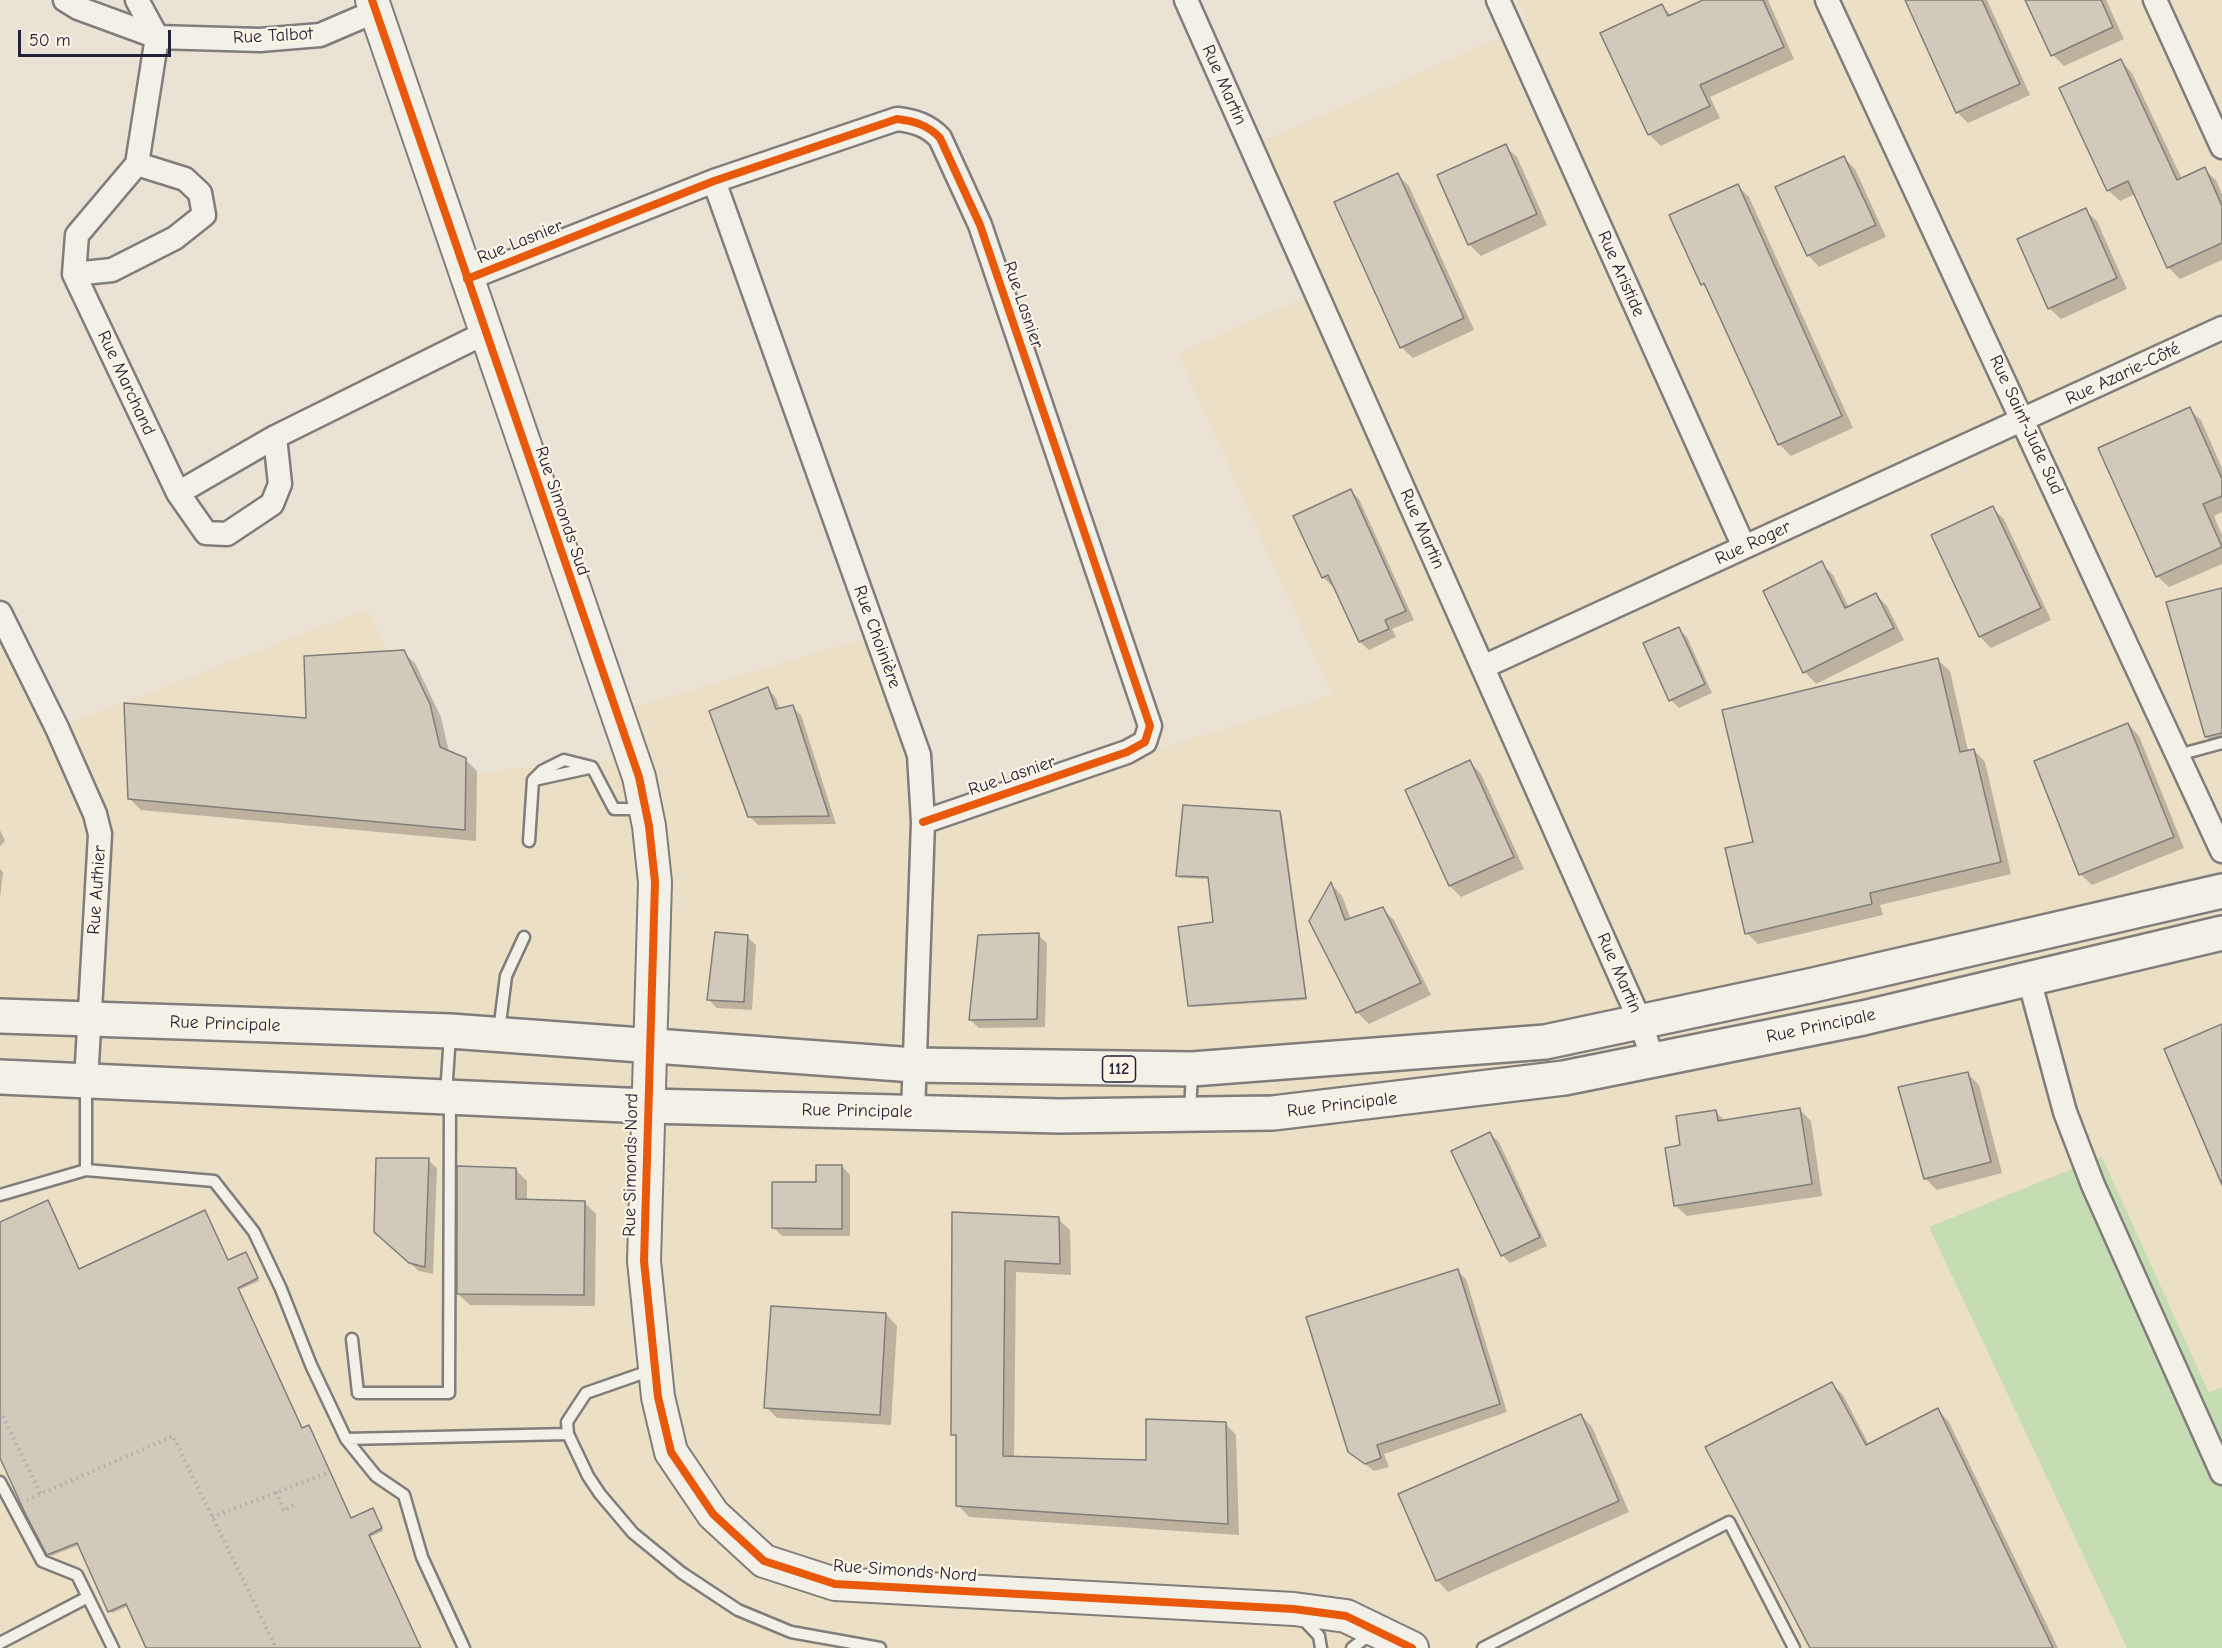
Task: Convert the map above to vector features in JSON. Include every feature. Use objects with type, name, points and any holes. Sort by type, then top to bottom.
[{"type":"main road","name":"Rue Principale","points":[[0,1016],[450,1031],[914,1065],[1192,1069],[1545,1042],[1821,984],[2222,891]]},
{"type":"main road","name":"Rue Principale","points":[[0,1077],[647,1106],[1060,1116],[1273,1113],[1564,1078],[1863,1018],[2222,933]]},
{"type":"street","name":"Rue Talbot","points":[[65,0],[78,8],[157,37],[260,40],[320,34],[374,5]]},
{"type":"street","points":[[74,274],[112,270],[176,238],[204,215],[200,193],[185,179],[138,164],[157,37],[137,0]]},
{"type":"street","name":"Rue Martin","points":[[1186,0],[1641,1022],[1653,1060]]},
{"type":"street","name":"Rue Aristide","points":[[1498,0],[1744,547]]},
{"type":"street","name":"Rue Saint-Jude Sud","points":[[1827,0],[2222,851]]},
{"type":"street","points":[[2155,0],[2222,147]]},
{"type":"street","name":"Rue Simonds Sud","points":[[374,5],[639,777],[655,882],[650,1045]]},
{"type":"street","name":"Rue Lasnier","points":[[467,279],[714,181],[897,119],[909,120],[931,128],[940,138],[981,225],[1150,726],[1145,742],[1127,752],[924,822]]},
{"type":"street","name":"Rue Marchand","points":[[138,164],[77,235],[74,274],[178,493],[206,533],[227,534],[272,504],[280,484],[275,437]]},
{"type":"street","name":"Rue Choinière","points":[[714,181],[919,755],[924,822],[913,1113]]},
{"type":"street","name":"Rue Azarie-Côté","points":[[2023,420],[2222,328]]},
{"type":"street","points":[[178,493],[275,437],[486,333]]},
{"type":"street","name":"Rue Roger","points":[[1483,667],[2023,420]]},
{"type":"street","name":"Rue Authier","points":[[0,613],[57,728],[94,814],[100,834],[86,1081]]},
{"type":"street","points":[[2028,979],[2065,1112],[2093,1185],[2222,1473]]},
{"type":"street","name":"Rue Simonds Nord","points":[[650,1045],[644,1261],[658,1396],[671,1452],[713,1514],[764,1561],[835,1584],[1294,1609],[1346,1616],[1364,1639],[1412,1648]]},
{"type":"lane","points":[[2178,755],[2222,743]]},
{"type":"lane","points":[[530,841],[533,780],[542,771],[564,760],[592,767],[614,809],[645,809]]},
{"type":"lane","points":[[498,1034],[506,976],[524,937]]},
{"type":"lane","points":[[352,1339],[358,1393],[449,1393],[448,1097],[450,1031]]},
{"type":"lane","points":[[1190,1114],[1192,1069]]},
{"type":"lane","points":[[86,1081],[86,1170]]},
{"type":"lane","points":[[0,1195],[86,1170],[214,1181],[255,1232],[281,1289],[311,1365],[346,1439],[376,1476],[404,1495],[422,1557],[464,1648]]},
{"type":"lane","points":[[655,1369],[586,1394],[567,1422],[568,1434],[588,1476],[600,1494],[633,1533],[682,1573],[738,1610],[791,1632],[880,1648]]},
{"type":"lane","points":[[346,1439],[568,1434]]},
{"type":"lane","points":[[0,1482],[42,1561],[77,1575],[113,1648]]},
{"type":"lane","points":[[1483,1648],[1729,1522],[1794,1648]]},
{"type":"lane","points":[[0,1643],[88,1597]]},
{"type":"lane","points":[[1294,1609],[1319,1636],[1321,1648]]},
{"type":"path","points":[[0,1411],[42,1494]]},
{"type":"path","points":[[21,1503],[173,1436],[276,1648]]},
{"type":"path","points":[[212,1517],[330,1472]]},
{"type":"path","points":[[276,1492],[284,1510],[293,1505]]},
{"type":"shaded area","points":[[1517,0],[2222,0],[2222,1648],[0,1648],[0,613],[57,728],[367,609],[448,775],[623,758],[615,713],[876,635],[919,755],[924,822],[1332,695],[1178,353],[1323,289],[1261,142],[1528,25]]},
{"type":"green space","points":[[2102,1157],[2209,1393],[2222,1387],[2222,1648],[2127,1648],[1929,1227]]},
{"type":"building","points":[[1703,0],[1763,0],[1784,47],[1700,85],[1710,106],[1648,135],[1600,33],[1662,4],[1668,16]]},
{"type":"building","points":[[1905,0],[1982,0],[2020,84],[1956,113]]},
{"type":"building","points":[[2025,0],[2101,0],[2113,27],[2051,56]]},
{"type":"building","points":[[2121,59],[2177,180],[2205,167],[2222,206],[2222,243],[2167,268],[2128,181],[2107,191],[2059,88]]},
{"type":"building","points":[[1506,144],[1537,214],[1468,245],[1437,175]]},
{"type":"building","points":[[1844,156],[1876,225],[1807,256],[1775,187]]},
{"type":"building","points":[[1398,173],[1464,318],[1400,348],[1334,202]]},
{"type":"building","points":[[1738,184],[1842,416],[1778,445],[1704,283],[1701,285],[1669,215]]},
{"type":"building","points":[[2086,208],[2117,278],[2048,309],[2017,239]]},
{"type":"building","points":[[2190,407],[2222,479],[2222,496],[2203,504],[2222,547],[2156,577],[2098,448]]},
{"type":"building","points":[[1351,489],[1406,611],[1385,620],[1389,629],[1359,642],[1328,575],[1322,578],[1293,516]]},
{"type":"building","points":[[1993,506],[2041,608],[1979,637],[1931,535]]},
{"type":"building","points":[[1822,561],[1845,608],[1876,593],[1894,628],[1803,673],[1763,591]]},
{"type":"building","points":[[2222,588],[2222,733],[2205,737],[2166,602]]},
{"type":"building","points":[[1679,627],[1705,684],[1669,701],[1643,643]]},
{"type":"building","points":[[404,650],[430,704],[440,747],[466,758],[465,830],[128,799],[124,703],[306,718],[304,656]]},
{"type":"building","points":[[1938,658],[1960,752],[1974,749],[2001,862],[1870,893],[1872,904],[1745,934],[1725,848],[1753,842],[1722,710]]},
{"type":"building","points":[[768,687],[776,709],[793,705],[829,816],[748,817],[709,711]]},
{"type":"building","points":[[2128,723],[2174,837],[2079,875],[2034,761]]},
{"type":"building","points":[[1470,760],[1514,857],[1449,886],[1405,790]]},
{"type":"building","points":[[1183,805],[1280,811],[1306,998],[1188,1006],[1178,927],[1213,922],[1208,877],[1176,876]]},
{"type":"building","points":[[1331,882],[1345,920],[1383,907],[1421,983],[1356,1013],[1309,921]]},
{"type":"building","points":[[715,932],[748,935],[744,1002],[707,1000]]},
{"type":"building","points":[[1039,933],[1037,1019],[969,1020],[978,935]]},
{"type":"building","points":[[2222,1024],[2222,1185],[2164,1049]]},
{"type":"building","points":[[1968,1072],[1991,1162],[1924,1179],[1898,1087]]},
{"type":"building","points":[[1800,1108],[1812,1184],[1674,1206],[1665,1148],[1680,1145],[1676,1116],[1716,1110],[1718,1121]]},
{"type":"building","points":[[1490,1132],[1540,1237],[1501,1256],[1451,1151]]},
{"type":"building","points":[[376,1158],[429,1158],[425,1267],[409,1263],[374,1232]]},
{"type":"building","points":[[816,1165],[842,1165],[842,1229],[772,1228],[772,1182],[816,1182]]},
{"type":"building","points":[[457,1166],[516,1168],[516,1199],[585,1201],[584,1295],[457,1294]]},
{"type":"building","points":[[48,1200],[79,1269],[205,1210],[228,1260],[246,1252],[258,1278],[238,1288],[302,1428],[309,1425],[351,1518],[373,1508],[382,1528],[369,1535],[421,1648],[146,1648],[126,1604],[108,1612],[77,1543],[47,1555],[0,1458],[0,1222]]},
{"type":"building","points":[[952,1212],[1059,1217],[1060,1264],[1005,1261],[1003,1456],[1146,1460],[1146,1419],[1226,1422],[1228,1524],[956,1506],[956,1435],[951,1435]]},
{"type":"building","points":[[1458,1269],[1500,1404],[1377,1445],[1381,1458],[1365,1464],[1348,1452],[1306,1317]]},
{"type":"building","points":[[771,1306],[886,1313],[880,1415],[764,1408]]},
{"type":"building","points":[[1832,1382],[1866,1445],[1938,1408],[2053,1648],[1810,1648],[1705,1447]]},
{"type":"building","points":[[1581,1414],[1619,1501],[1436,1581],[1398,1494]]},
{"type":"cycle path","points":[[372,0],[639,777],[649,826],[655,882],[644,1261],[658,1397],[671,1452],[713,1514],[764,1561],[835,1584],[1294,1609],[1346,1616],[1412,1648]]},
{"type":"cycle path","points":[[467,279],[714,181],[897,119],[920,124],[940,138],[980,225],[1150,726],[1145,742],[1127,752],[923,822]]}]
